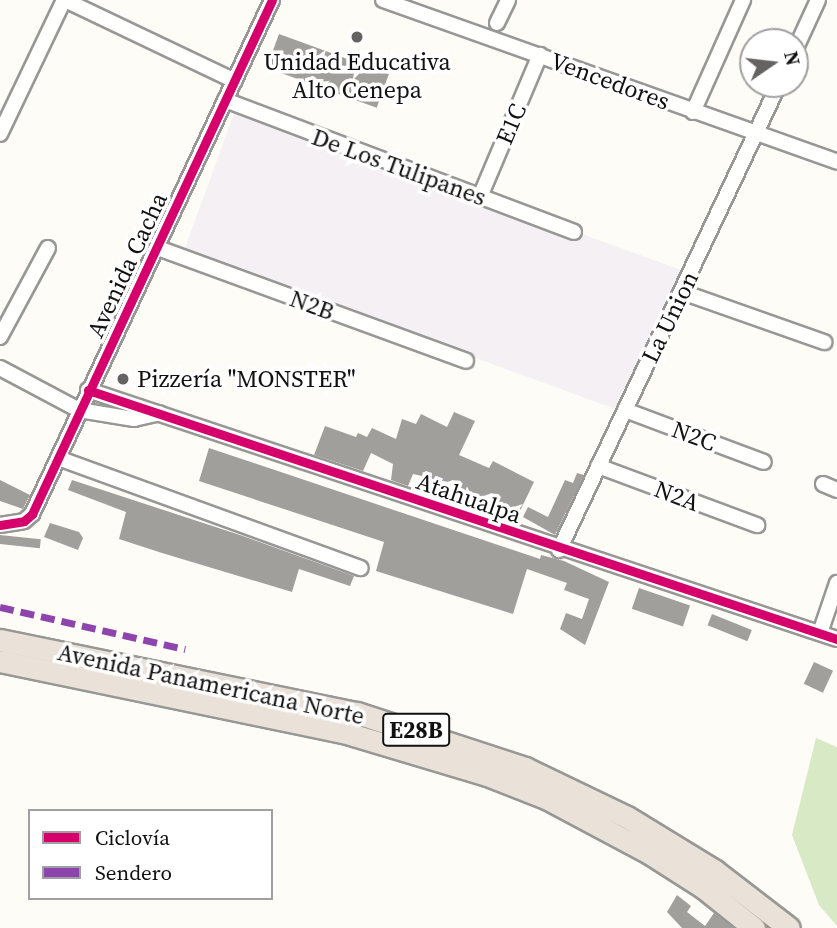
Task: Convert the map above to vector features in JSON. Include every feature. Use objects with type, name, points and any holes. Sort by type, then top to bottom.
[{"type":"highway","name":"Avenida Panamericana Norte","points":[[0,639],[357,713],[525,768],[626,817],[715,870],[789,928]]},
{"type":"highway","name":"Avenida Panamericana Norte","points":[[0,660],[343,733],[486,775],[546,798],[649,853],[704,888],[754,928]]},
{"type":"street","points":[[0,134],[65,0],[235,81]]},
{"type":"street","name":"Avenida Cacha","points":[[0,524],[31,517],[272,0]]},
{"type":"street","name":"Vencedores","points":[[383,0],[837,162]]},
{"type":"street","points":[[498,23],[508,0]]},
{"type":"street","points":[[694,112],[743,0]]},
{"type":"street","points":[[805,28],[818,0]]},
{"type":"street","name":"E1C","points":[[482,192],[540,55]]},
{"type":"street","name":"La Union","points":[[559,550],[772,98]]},
{"type":"street","name":"De Los Tulipanes","points":[[225,100],[574,232]]},
{"type":"street","points":[[0,337],[48,248]]},
{"type":"street","name":"N2B","points":[[158,248],[466,361]]},
{"type":"street","points":[[682,292],[824,342]]},
{"type":"street","name":"Atahualpa","points":[[0,368],[79,410],[134,419],[161,412]]},
{"type":"street","name":"Atahualpa","points":[[88,390],[161,412],[559,550],[837,639]]},
{"type":"street","name":"N2C","points":[[625,410],[764,462]]},
{"type":"street","points":[[58,458],[361,568]]},
{"type":"street","name":"N2A","points":[[598,466],[757,525]]},
{"type":"street","points":[[823,484],[837,490]]},
{"type":"street","points":[[820,633],[837,583]]},
{"type":"shaded area","points":[[236,108],[684,271],[632,415],[184,252]]},
{"type":"green space","points":[[816,738],[837,747],[837,926],[819,905],[792,835]]},
{"type":"building","points":[[279,34],[389,74],[377,108],[267,68]]},
{"type":"building","points":[[454,412],[475,421],[459,455],[489,468],[493,461],[534,482],[520,511],[485,498],[480,510],[466,505],[447,494],[450,488],[422,476],[413,474],[408,486],[396,482],[391,480],[393,464],[371,453],[363,471],[314,455],[325,426],[356,437],[358,433],[367,437],[372,428],[396,439],[402,419],[416,424],[421,414],[447,427]]},
{"type":"building","points":[[209,448],[540,559],[541,555],[564,561],[609,582],[585,645],[560,629],[566,613],[582,619],[589,599],[564,590],[567,583],[527,569],[513,614],[376,571],[384,542],[199,481]]},
{"type":"building","points":[[577,473],[584,475],[555,535],[523,517],[528,507],[548,517],[565,480],[573,483]]},
{"type":"building","points":[[0,480],[30,495],[23,509],[0,501]]},
{"type":"building","points":[[72,480],[354,576],[350,586],[299,569],[292,592],[119,539],[126,512],[68,490]]},
{"type":"building","points":[[50,523],[79,532],[83,538],[78,550],[44,537]]},
{"type":"building","points":[[0,535],[41,539],[40,548],[0,544]]},
{"type":"building","points":[[639,588],[690,606],[683,626],[632,609]]},
{"type":"building","points":[[712,614],[752,630],[747,641],[708,625]]},
{"type":"building","points":[[814,662],[833,671],[823,693],[804,684]]},
{"type":"building","points":[[677,895],[691,906],[687,912],[705,926],[714,913],[733,928],[682,928],[667,912]]},
{"type":"marked path","points":[[0,607],[185,649]]},
{"type":"cycle path","points":[[0,525],[24,521],[32,514],[272,0]]},
{"type":"cycle path","points":[[88,390],[837,639]]},
{"type":"place","name":"Unidad Educativa Alto Cenepa","points":[[357,37]]},
{"type":"place","name":"Pizzería \"MONSTER\"","points":[[123,379]]}]
